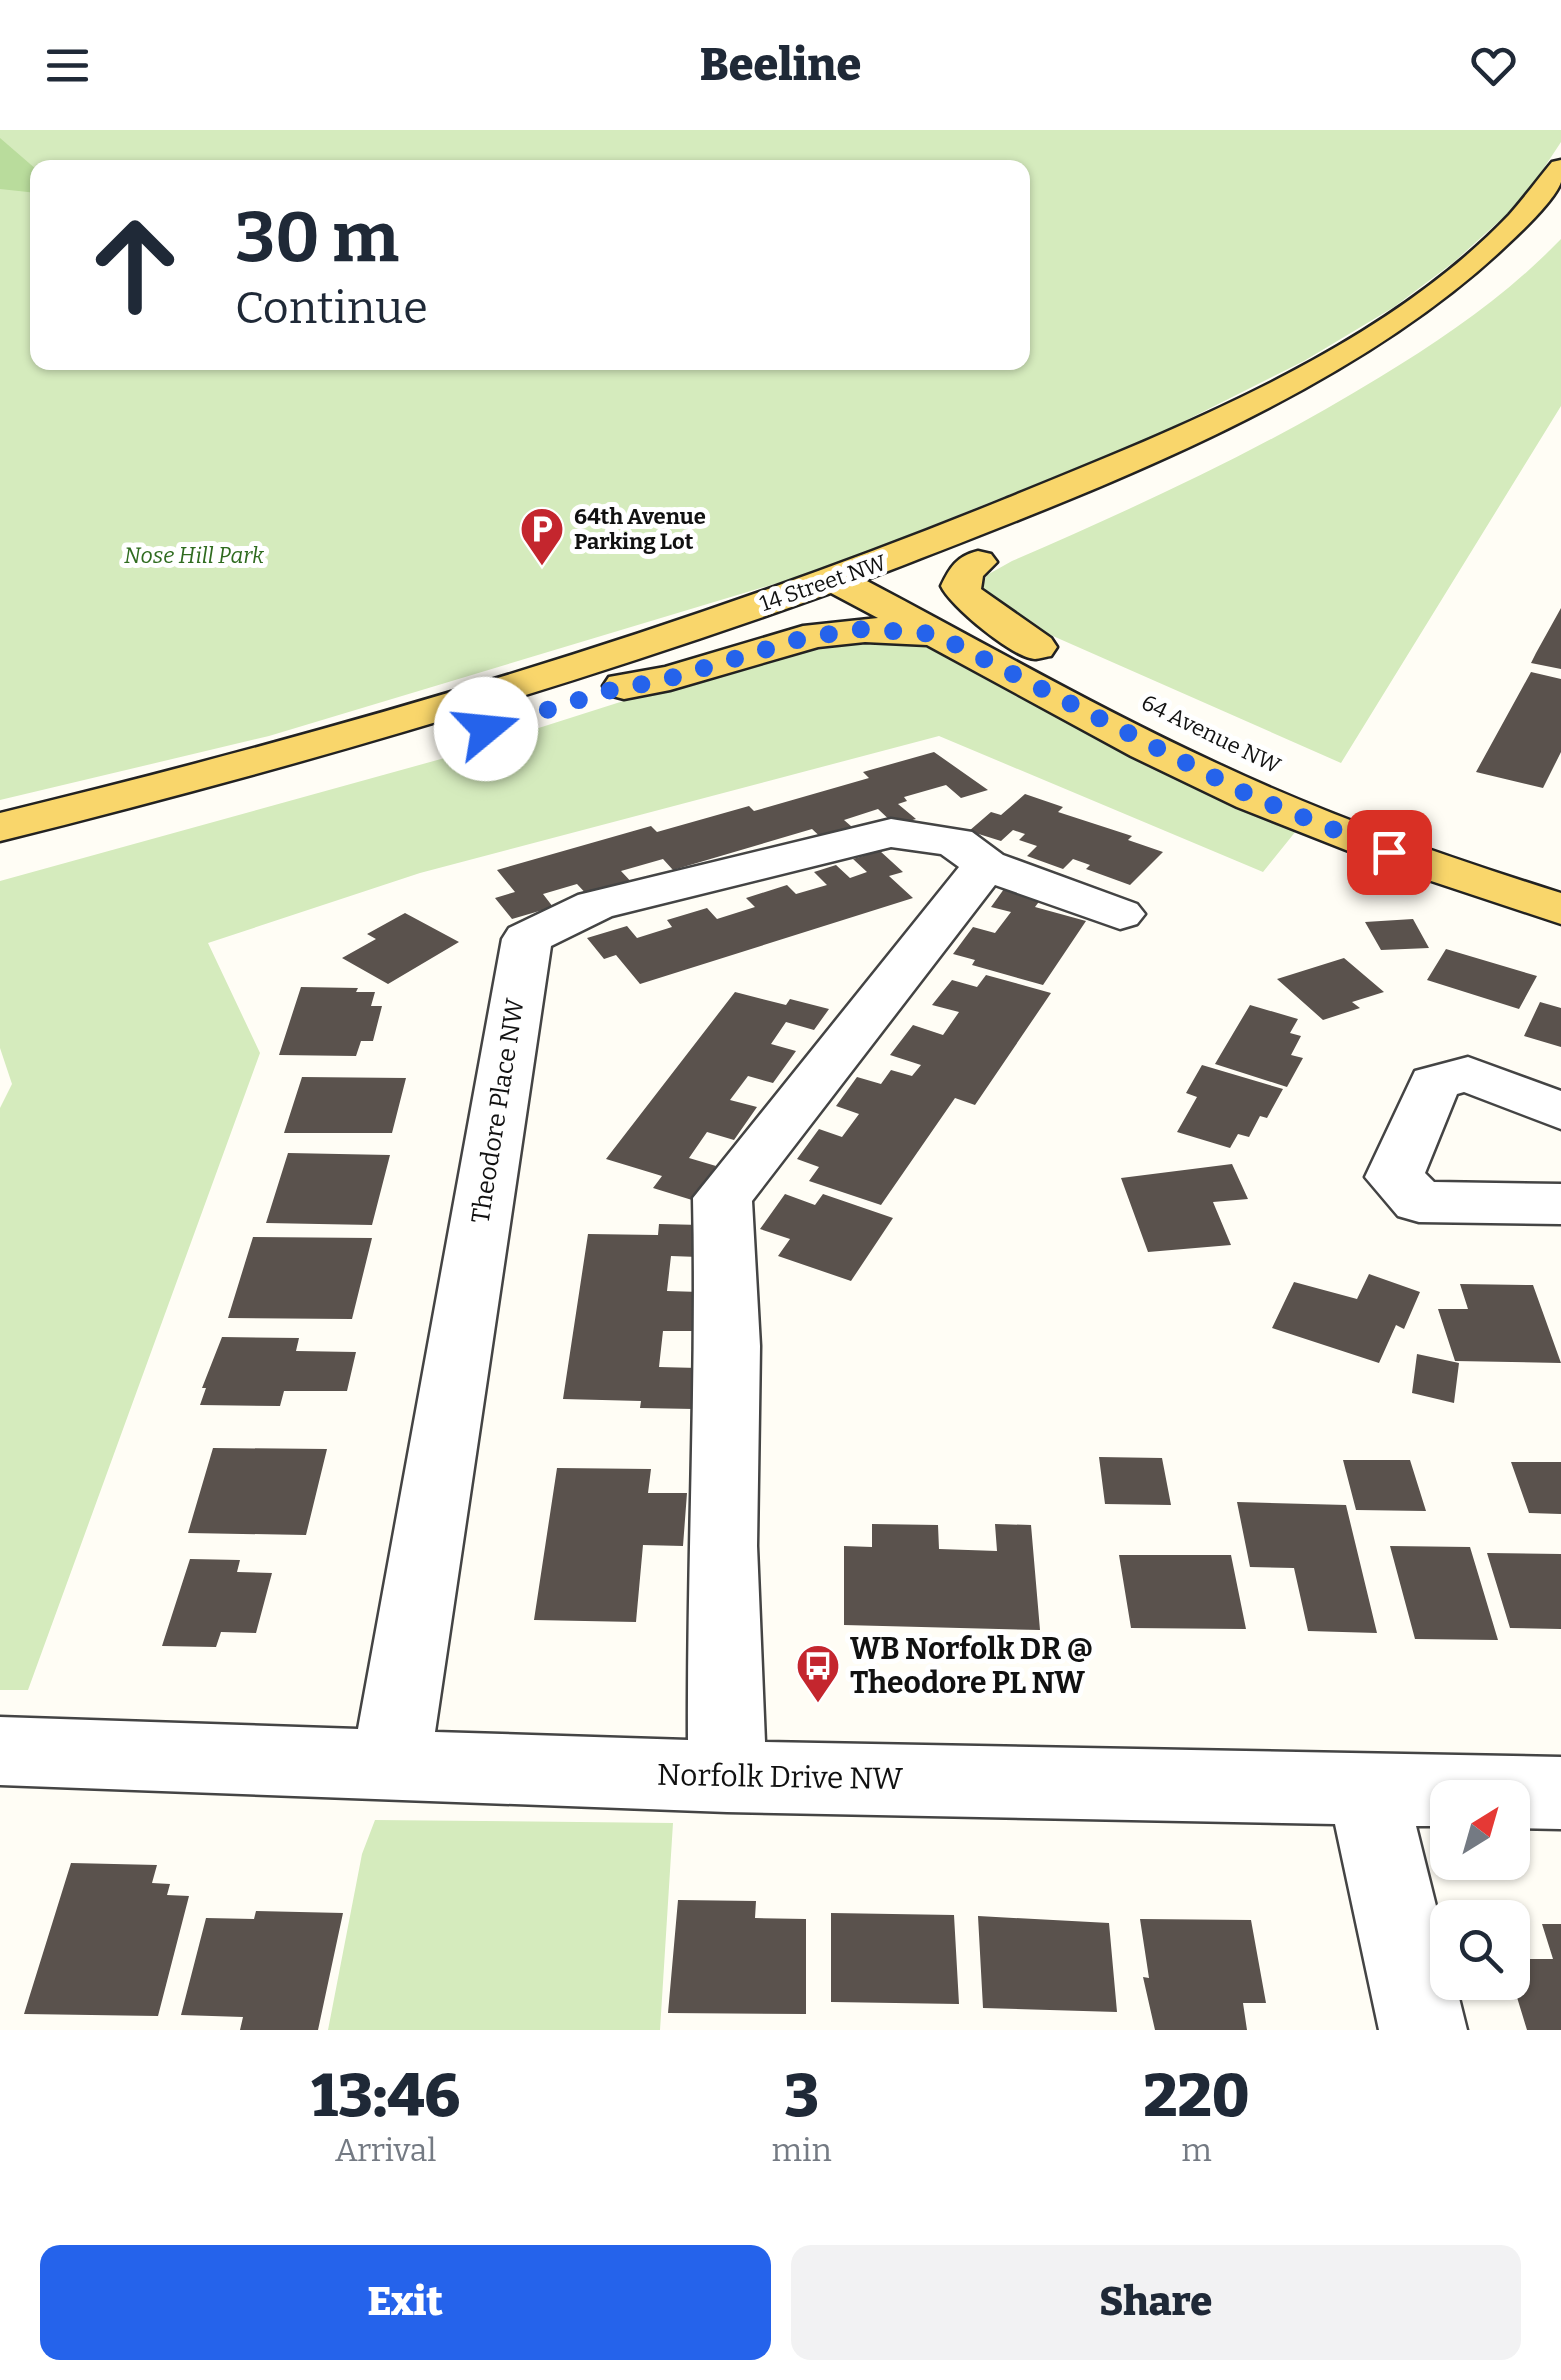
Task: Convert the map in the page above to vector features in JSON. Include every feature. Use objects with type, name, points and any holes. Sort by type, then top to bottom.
[{"type":"main road","name":"14 Street NW","points":[[0,866],[349,772],[624,686],[875,583],[930,545],[1244,407],[1390,322],[1470,264],[1520,220],[1561,166]]},
{"type":"main road","points":[[1304,410],[1447,322],[1496,284]]},
{"type":"main road","name":"14 Street NW","points":[[875,583],[916,586],[994,555],[966,572],[960,586],[965,596],[1037,647]]},
{"type":"main road","name":"14 Street NW","points":[[0,827],[321,743],[527,683],[834,579]]},
{"type":"main road","name":"64 Avenue NW","points":[[834,579],[875,583],[935,634],[1251,796],[1356,840],[1561,908]]},
{"type":"main road","name":"64 Avenue NW","points":[[916,586],[1309,781],[1433,829],[1561,869]]},
{"type":"main road","points":[[624,686],[654,683],[804,638],[863,629],[935,634]]},
{"type":"street","name":"Theodore Place NW","points":[[391,1762],[527,938],[595,905],[891,832],[955,842],[986,865]]},
{"type":"street","points":[[727,1777],[722,1546],[728,1346],[722,1198],[986,865],[1120,914]]},
{"type":"street","points":[[1561,1111],[1468,1074],[1434,1083],[1394,1178],[1419,1202],[1561,1204]]},
{"type":"street","name":"Norfolk Drive NW","points":[[0,1751],[727,1777],[1561,1792]]},
{"type":"street","points":[[1367,1789],[1422,2030]]},
{"type":"green space","name":"Nose Hill Park","points":[[0,130],[1561,130],[1561,142],[1532,186],[1454,262],[1394,307],[1304,361],[1153,437],[824,569],[269,736],[0,800]]},
{"type":"green space","points":[[0,138],[30,164],[30,192],[0,189]]},
{"type":"green space","points":[[1561,239],[1561,406],[1341,763],[1010,617],[980,592],[987,575],[1012,561],[1200,475],[1380,377],[1475,314]]},
{"type":"green space","points":[[887,635],[937,649],[1112,742],[1296,831],[1263,872],[939,736],[420,873],[208,943],[260,1053],[28,1690],[0,1690],[0,1108],[12,1084],[0,1048],[0,881],[441,759],[787,649]]},
{"type":"green space","points":[[375,1820],[673,1823],[660,2030],[328,2030],[362,1854]]},
{"type":"building","points":[[1561,608],[1561,669],[1531,663],[1536,653]]},
{"type":"building","points":[[1531,672],[1561,679],[1561,752],[1543,788],[1476,772]]},
{"type":"building","points":[[934,752],[988,790],[961,798],[946,785],[904,797],[907,801],[898,804],[916,819],[895,825],[878,809],[844,820],[859,833],[827,843],[812,829],[673,870],[663,859],[621,871],[635,886],[591,899],[577,884],[543,894],[553,907],[512,919],[495,898],[515,892],[497,870],[651,826],[657,832],[749,806],[754,811],[869,778],[863,772]]},
{"type":"building","points":[[1025,794],[1063,807],[1058,812],[1132,836],[1128,840],[1163,852],[1130,885],[1086,869],[1090,865],[1073,859],[1063,869],[1027,856],[1037,846],[1019,840],[1025,834],[1013,830],[1001,841],[969,831],[991,812],[1001,815]]},
{"type":"building","points":[[880,851],[903,872],[889,876],[913,898],[640,984],[616,955],[604,959],[587,938],[627,926],[637,938],[672,927],[667,920],[707,908],[717,919],[755,907],[746,898],[787,885],[796,894],[827,885],[814,872],[836,865],[850,878],[867,872],[853,859]]},
{"type":"building","points":[[1004,889],[1041,899],[1035,907],[1086,921],[1043,985],[972,965],[975,960],[953,954],[973,927],[995,933],[1011,912],[991,907]]},
{"type":"building","points":[[405,913],[459,942],[388,984],[342,958],[376,939],[367,934]]},
{"type":"building","points":[[1413,919],[1429,948],[1381,950],[1365,922]]},
{"type":"building","points":[[1446,949],[1537,976],[1519,1009],[1427,980]]},
{"type":"building","points":[[1344,958],[1384,992],[1352,1002],[1360,1008],[1323,1020],[1277,979]]},
{"type":"building","points":[[986,975],[1051,993],[975,1105],[955,1098],[881,1205],[809,1181],[819,1167],[797,1159],[819,1129],[842,1137],[859,1114],[836,1106],[857,1077],[881,1084],[891,1070],[912,1076],[921,1065],[890,1055],[913,1025],[943,1035],[959,1012],[932,1005],[952,980],[977,987]]},
{"type":"building","points":[[301,987],[375,992],[371,1006],[382,1006],[373,1041],[361,1041],[356,1056],[279,1055]]},
{"type":"building","points":[[735,992],[786,1005],[790,999],[829,1009],[814,1030],[786,1022],[771,1044],[796,1051],[773,1083],[748,1076],[730,1100],[757,1107],[734,1140],[707,1132],[689,1158],[716,1166],[692,1200],[653,1188],[662,1176],[606,1159]]},
{"type":"building","points":[[1540,1002],[1561,1008],[1561,1047],[1524,1036]]},
{"type":"building","points":[[1250,1005],[1298,1019],[1290,1033],[1301,1036],[1291,1055],[1303,1058],[1287,1087],[1215,1064]]},
{"type":"building","points":[[1202,1065],[1283,1089],[1267,1118],[1260,1116],[1249,1137],[1238,1134],[1230,1148],[1177,1132],[1197,1097],[1186,1093]]},
{"type":"building","points":[[302,1077],[406,1078],[392,1133],[284,1133]]},
{"type":"building","points":[[288,1153],[390,1155],[372,1225],[266,1223]]},
{"type":"building","points":[[1232,1164],[1248,1199],[1213,1202],[1231,1245],[1148,1252],[1121,1178]]},
{"type":"building","points":[[785,1194],[815,1205],[823,1194],[893,1218],[851,1281],[778,1256],[790,1239],[760,1229]]},
{"type":"building","points":[[659,1224],[701,1225],[698,1257],[671,1256],[667,1291],[700,1292],[697,1331],[663,1331],[659,1367],[698,1368],[694,1409],[640,1408],[641,1401],[563,1399],[588,1234],[658,1235]]},
{"type":"building","points":[[253,1237],[372,1238],[352,1319],[228,1318]]},
{"type":"building","points":[[1369,1274],[1420,1292],[1404,1329],[1396,1325],[1379,1363],[1272,1328],[1294,1282],[1357,1299]]},
{"type":"building","points":[[1460,1284],[1533,1285],[1561,1363],[1455,1361],[1438,1309],[1468,1309]]},
{"type":"building","points":[[222,1337],[299,1338],[296,1351],[356,1352],[347,1391],[284,1391],[280,1406],[200,1405],[206,1388],[202,1388]]},
{"type":"building","points":[[1417,1354],[1459,1363],[1454,1403],[1412,1393]]},
{"type":"building","points":[[213,1448],[327,1449],[306,1535],[188,1533]]},
{"type":"building","points":[[1099,1457],[1162,1458],[1171,1505],[1105,1504]]},
{"type":"building","points":[[1343,1460],[1410,1460],[1426,1511],[1356,1510]]},
{"type":"building","points":[[1511,1462],[1561,1462],[1561,1514],[1529,1513]]},
{"type":"building","points":[[557,1468],[651,1469],[648,1493],[687,1493],[683,1546],[643,1545],[636,1622],[534,1620]]},
{"type":"building","points":[[1237,1502],[1346,1505],[1377,1633],[1308,1631],[1294,1568],[1250,1567]]},
{"type":"building","points":[[872,1524],[938,1525],[939,1549],[997,1551],[995,1524],[1031,1525],[1040,1630],[844,1625],[844,1546],[872,1547]]},
{"type":"building","points":[[1390,1546],[1470,1547],[1498,1640],[1415,1639]]},
{"type":"building","points":[[1487,1553],[1561,1554],[1561,1629],[1510,1628]]},
{"type":"building","points":[[1119,1555],[1231,1555],[1246,1629],[1131,1628]]},
{"type":"building","points":[[190,1559],[240,1560],[237,1572],[272,1573],[256,1633],[221,1632],[216,1647],[162,1646]]},
{"type":"building","points":[[71,1863],[157,1865],[152,1883],[170,1884],[167,1895],[189,1896],[158,2016],[24,2014]]},
{"type":"building","points":[[678,1900],[756,1901],[755,1918],[806,1919],[806,2014],[668,2013]]},
{"type":"building","points":[[256,1911],[343,1913],[318,2030],[240,2030],[243,2017],[181,2015],[206,1918],[254,1919]]},
{"type":"building","points":[[831,1913],[954,1915],[959,2004],[831,2002]]},
{"type":"building","points":[[978,1916],[1109,1923],[1117,2012],[983,2008]]},
{"type":"building","points":[[1140,1919],[1251,1920],[1266,2003],[1243,2003],[1247,2030],[1155,2030],[1143,1977],[1149,1978]]},
{"type":"building","points":[[1542,1924],[1561,1924],[1561,2030],[1527,2030],[1518,2000],[1530,2000],[1530,1959],[1553,1959]]},
{"type":"place","name":"64th Avenue Parking Lot","points":[[542,567]]},
{"type":"place","name":"WB Norfolk DR @ Theodore PL NW","points":[[818,1704]]},
{"type":"route","points":[[486,729],[624,686],[654,683],[804,638],[863,629],[935,634],[1139,742],[1251,796],[1389,852]]}]
